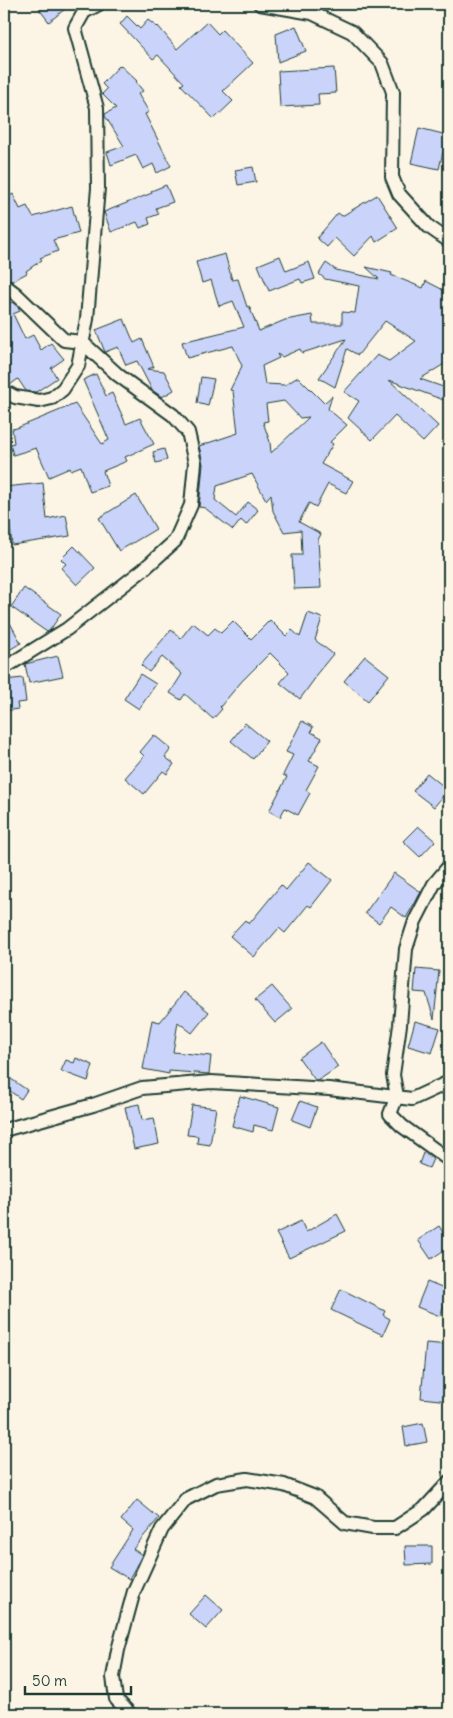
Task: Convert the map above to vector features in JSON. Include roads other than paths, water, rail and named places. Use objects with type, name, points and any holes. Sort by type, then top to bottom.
[{"type":"street","points":[[4,391],[15,396],[39,400],[52,398],[63,388],[78,366],[87,319],[98,188],[95,101],[75,28],[84,12],[100,4]]},
{"type":"street","points":[[260,4],[312,13],[352,32],[382,63],[393,92],[392,176],[399,194],[429,227],[449,241]]},
{"type":"street","points":[[4,285],[64,340],[82,342],[118,375],[173,415],[188,432],[195,463],[191,505],[175,541],[144,569],[67,629],[4,668]]},
{"type":"street","points":[[449,866],[434,884],[415,921],[406,949],[400,1025],[393,1075],[397,1096],[390,1114],[402,1126],[449,1160]]},
{"type":"street","points":[[4,1130],[93,1105],[142,1088],[211,1082],[329,1089],[412,1099],[449,1082]]},
{"type":"street","points":[[130,1714],[116,1699],[113,1677],[118,1650],[134,1591],[162,1529],[186,1499],[216,1484],[247,1479],[284,1485],[315,1497],[345,1523],[373,1528],[396,1528],[424,1509],[449,1482]]}]
